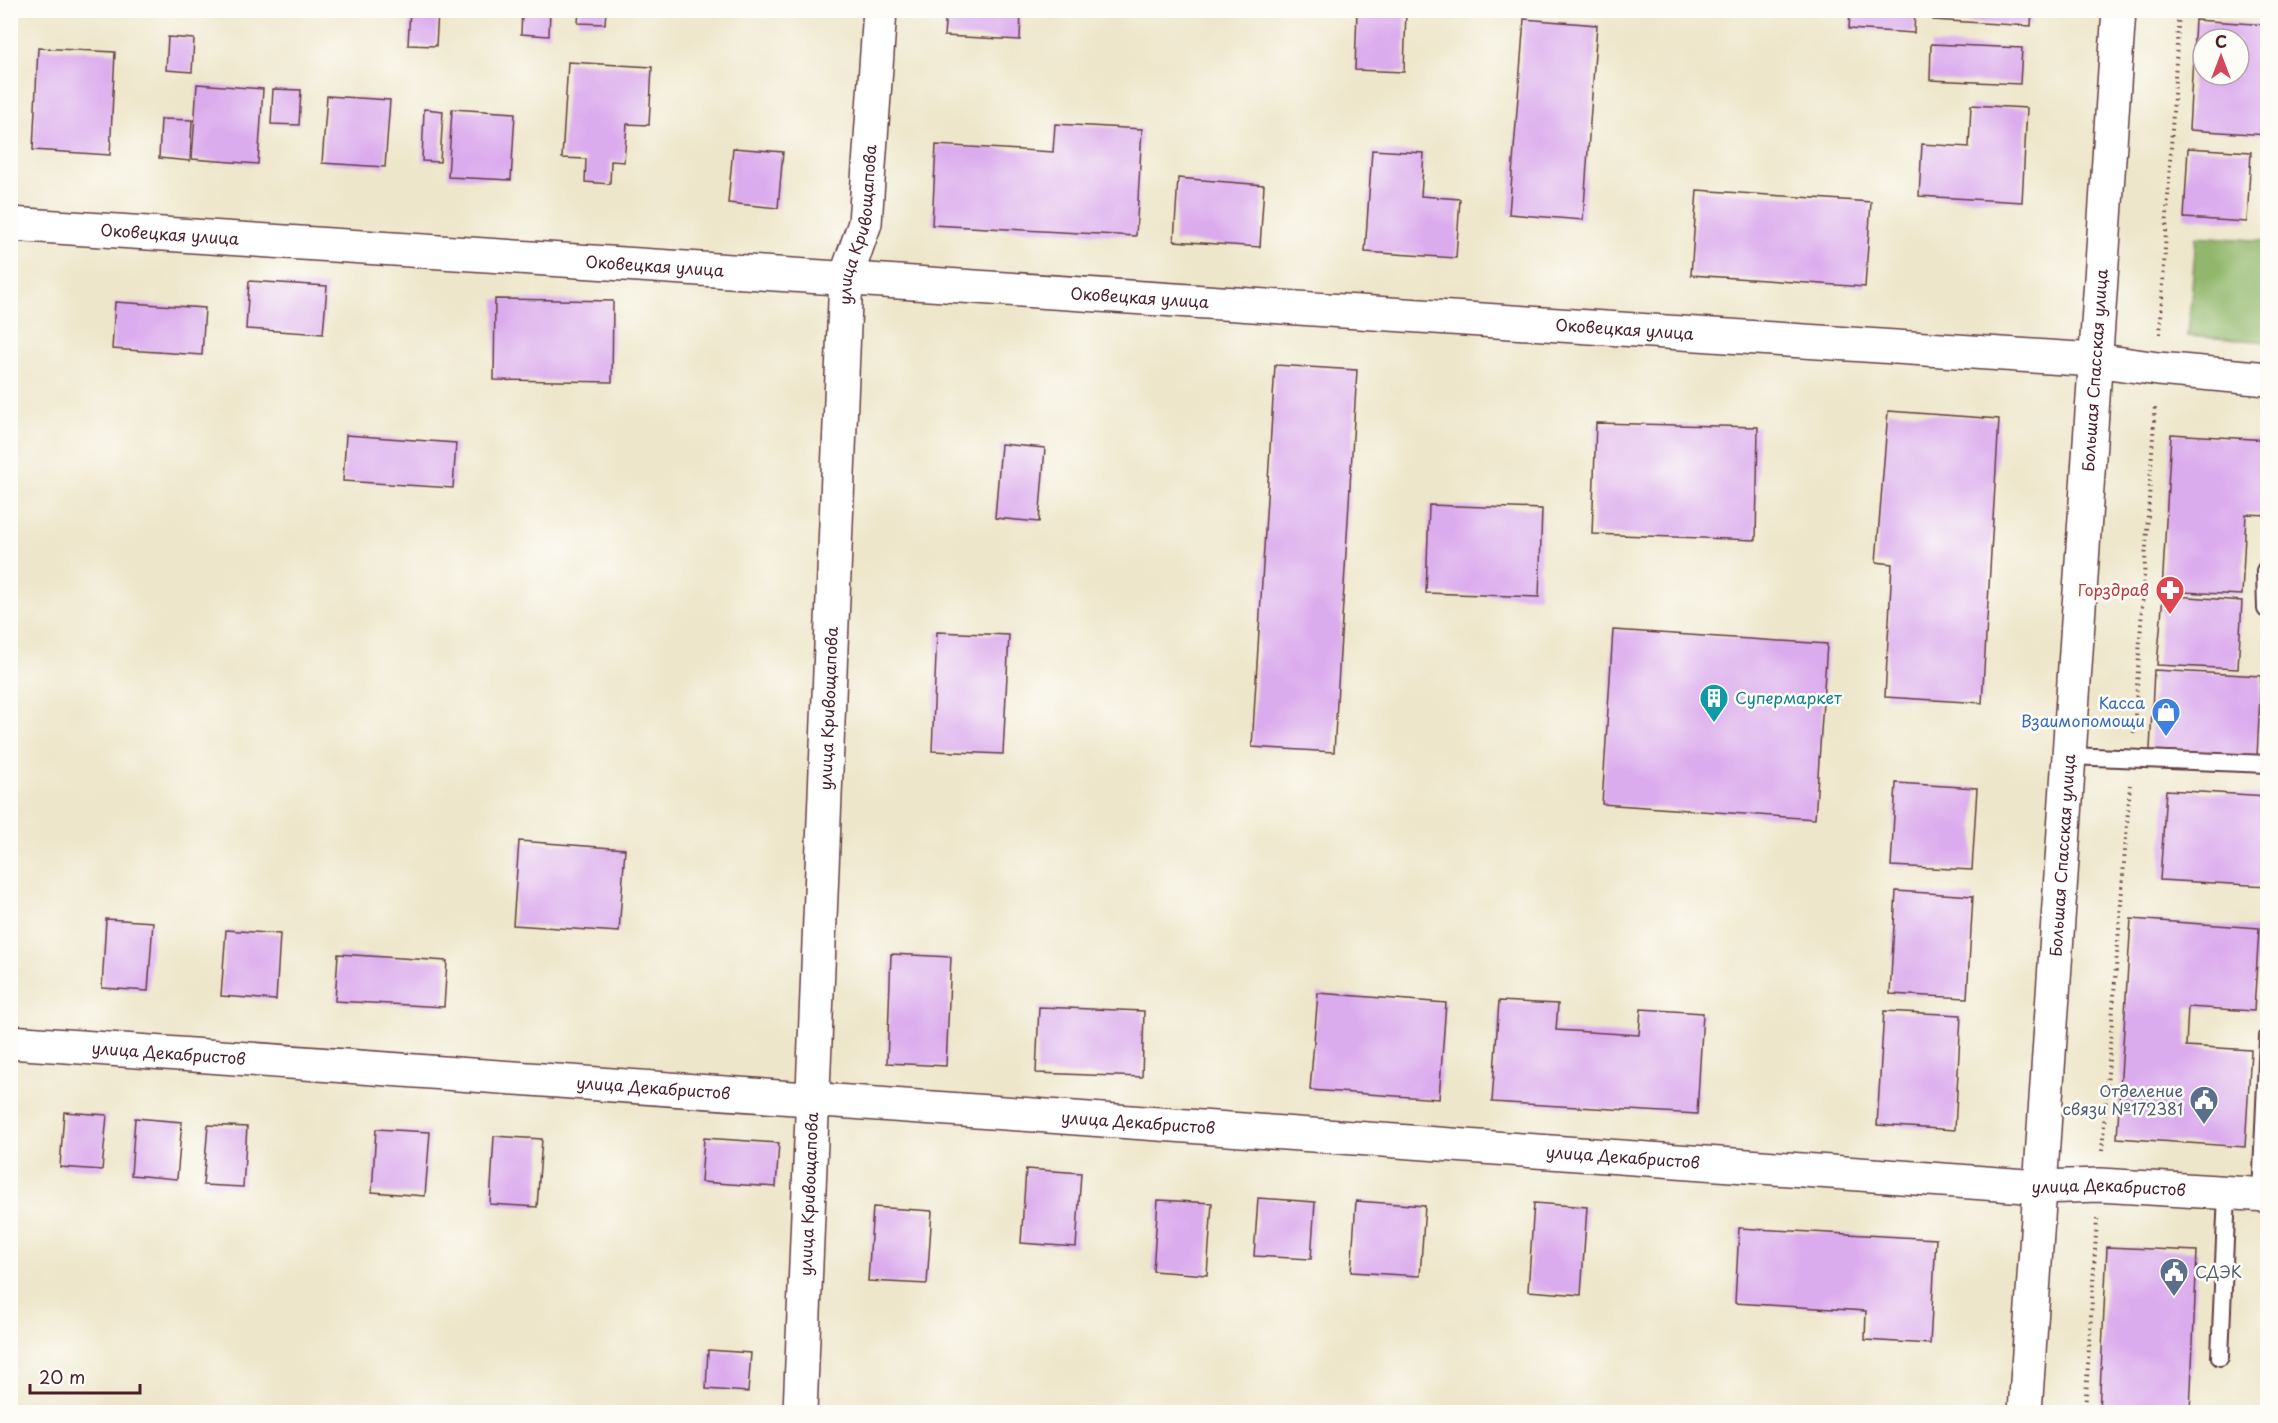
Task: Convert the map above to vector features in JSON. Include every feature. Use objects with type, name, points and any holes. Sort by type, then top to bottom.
[{"type":"street","name":"улица Кривощапова","points":[[800,1413],[846,277],[865,223],[880,10]]},
{"type":"street","name":"Большая Спасская улица","points":[[2025,1413],[2119,10]]},
{"type":"street","name":"Оковецкая улица","points":[[10,224],[2095,360],[2158,369],[2268,379]]},
{"type":"street","name":"улица Декабристов","points":[[10,1042],[2040,1187],[2099,1185],[2264,1195]]},
{"type":"lane","points":[[2266,609],[2265,571],[2268,566]]},
{"type":"lane","points":[[2069,756],[2268,764]]},
{"type":"lane","points":[[2264,1195],[2268,1036]]},
{"type":"lane","points":[[2220,1357],[2227,1193]]},
{"type":"path","points":[[2085,1413],[2099,1185],[2132,758],[2179,10]]},
{"type":"green space","points":[[2196,236],[2267,241],[2267,342],[2188,336]]},
{"type":"building","points":[[410,10],[438,11],[436,46],[408,45]]},
{"type":"building","points":[[522,10],[550,10],[549,36],[521,34]]},
{"type":"building","points":[[579,10],[606,10],[605,24],[578,23]]},
{"type":"building","points":[[946,10],[1021,10],[1020,40],[944,36]]},
{"type":"building","points":[[1357,10],[1406,10],[1404,72],[1355,70]]},
{"type":"building","points":[[1850,10],[1915,10],[1914,33],[1849,29]]},
{"type":"building","points":[[1934,10],[2032,10],[2031,26],[1933,20]]},
{"type":"building","points":[[1524,19],[1597,25],[1583,220],[1509,214]]},
{"type":"building","points":[[2195,20],[2268,25],[2268,135],[2189,130],[2191,87],[2251,87],[2251,27],[2195,27]]},
{"type":"building","points":[[168,37],[194,39],[192,72],[166,70]]},
{"type":"building","points":[[1931,44],[2022,48],[2020,84],[1930,80]]},
{"type":"building","points":[[38,48],[115,52],[110,155],[33,150]]},
{"type":"building","points":[[568,62],[652,67],[649,125],[627,124],[624,162],[611,161],[610,184],[585,182],[586,159],[562,158]]},
{"type":"building","points":[[197,84],[263,89],[258,164],[192,159]]},
{"type":"building","points":[[273,89],[301,90],[299,125],[271,124]]},
{"type":"building","points":[[327,96],[390,100],[385,167],[322,163]]},
{"type":"building","points":[[1971,105],[2027,108],[2022,202],[1919,196],[1922,144],[1969,147]]},
{"type":"building","points":[[424,109],[443,111],[440,162],[422,161]]},
{"type":"building","points":[[452,109],[515,113],[511,180],[448,177]]},
{"type":"building","points":[[161,119],[192,120],[190,161],[159,158]]},
{"type":"building","points":[[1055,124],[1142,129],[1136,236],[932,225],[936,145],[1053,152]]},
{"type":"building","points":[[733,148],[783,152],[778,208],[728,203]]},
{"type":"building","points":[[2188,148],[2251,152],[2247,222],[2184,218]]},
{"type":"building","points":[[1372,150],[1424,153],[1421,196],[1460,199],[1456,258],[1365,252]]},
{"type":"building","points":[[1178,178],[1264,185],[1260,247],[1174,241]]},
{"type":"building","points":[[1697,190],[1871,202],[1865,287],[1691,275]]},
{"type":"building","points":[[249,281],[327,286],[323,334],[246,329]]},
{"type":"building","points":[[495,299],[613,301],[612,382],[494,380]]},
{"type":"building","points":[[115,302],[205,308],[202,355],[112,349]]},
{"type":"building","points":[[1275,365],[1357,370],[1334,752],[1252,747]]},
{"type":"building","points":[[1888,411],[1999,419],[1982,703],[1885,697],[1892,564],[1876,562]]},
{"type":"building","points":[[1596,423],[1758,427],[1756,540],[1592,534]]},
{"type":"building","points":[[2171,434],[2268,440],[2268,515],[2246,514],[2242,595],[2162,591]]},
{"type":"building","points":[[346,435],[456,443],[453,488],[343,481]]},
{"type":"building","points":[[1001,444],[1045,448],[1039,522],[995,518]]},
{"type":"building","points":[[1429,505],[1542,509],[1539,597],[1426,593]]},
{"type":"building","points":[[2163,595],[2242,601],[2238,669],[2157,665]]},
{"type":"building","name":"Супермаркет","points":[[1613,630],[1827,644],[1815,819],[1602,804]]},
{"type":"building","points":[[937,632],[1009,635],[1003,754],[932,751]]},
{"type":"building","points":[[2154,670],[2261,676],[2257,756],[2150,750]]},
{"type":"building","points":[[1896,783],[1977,788],[1972,870],[1891,866]]},
{"type":"building","points":[[2166,790],[2268,796],[2268,886],[2160,880]]},
{"type":"building","points":[[519,841],[625,849],[619,932],[513,925]]},
{"type":"building","points":[[1896,891],[1973,896],[1967,998],[1890,994]]},
{"type":"building","points":[[106,919],[153,922],[148,991],[102,988]]},
{"type":"building","points":[[2131,919],[2259,928],[2254,1011],[2188,1007],[2186,1046],[2251,1050],[2245,1147],[2117,1138]]},
{"type":"building","points":[[226,930],[280,934],[276,1000],[221,996]]},
{"type":"building","points":[[338,954],[447,961],[444,1007],[335,1001]]},
{"type":"building","points":[[891,954],[951,957],[946,1066],[887,1063]]},
{"type":"building","points":[[1318,993],[1446,1003],[1439,1099],[1310,1090]]},
{"type":"building","points":[[1499,1001],[1558,1004],[1556,1030],[1639,1035],[1641,1009],[1703,1013],[1697,1114],[1492,1102]]},
{"type":"building","points":[[1039,1007],[1144,1011],[1142,1077],[1036,1073]]},
{"type":"building","points":[[1884,1011],[1961,1015],[1955,1130],[1877,1125]]},
{"type":"building","points":[[64,1112],[107,1115],[102,1170],[60,1167]]},
{"type":"building","points":[[135,1118],[182,1122],[177,1179],[131,1175]]},
{"type":"building","points":[[208,1125],[247,1127],[243,1187],[203,1185]]},
{"type":"building","points":[[376,1129],[430,1132],[425,1196],[372,1192]]},
{"type":"building","points":[[494,1136],[542,1139],[537,1207],[490,1204]]},
{"type":"building","points":[[704,1138],[779,1143],[776,1187],[701,1182]]},
{"type":"building","points":[[1026,1169],[1081,1173],[1076,1247],[1021,1243]]},
{"type":"building","points":[[1258,1198],[1315,1202],[1311,1259],[1254,1256]]},
{"type":"building","points":[[1158,1200],[1212,1203],[1207,1275],[1153,1271]]},
{"type":"building","points":[[1356,1201],[1425,1206],[1420,1276],[1351,1272]]},
{"type":"building","points":[[1534,1203],[1587,1207],[1581,1295],[1528,1291]]},
{"type":"building","points":[[873,1207],[932,1211],[927,1284],[868,1281]]},
{"type":"building","points":[[1739,1228],[1936,1239],[1930,1344],[1865,1340],[1866,1311],[1735,1303]]},
{"type":"building","points":[[2107,1247],[2197,1251],[2190,1412],[2099,1412]]},
{"type":"building","points":[[708,1350],[751,1353],[748,1392],[706,1389]]},
{"type":"place","name":"Горздрав","points":[[2170,616]]},
{"type":"place","name":"Супермаркет","points":[[1714,724]]},
{"type":"place","name":"Касса Взаимопомощи","points":[[2166,738]]},
{"type":"place","name":"Отделение связи №172381","points":[[2204,1126]]},
{"type":"place","name":"СДЭК","points":[[2174,1298]]}]
